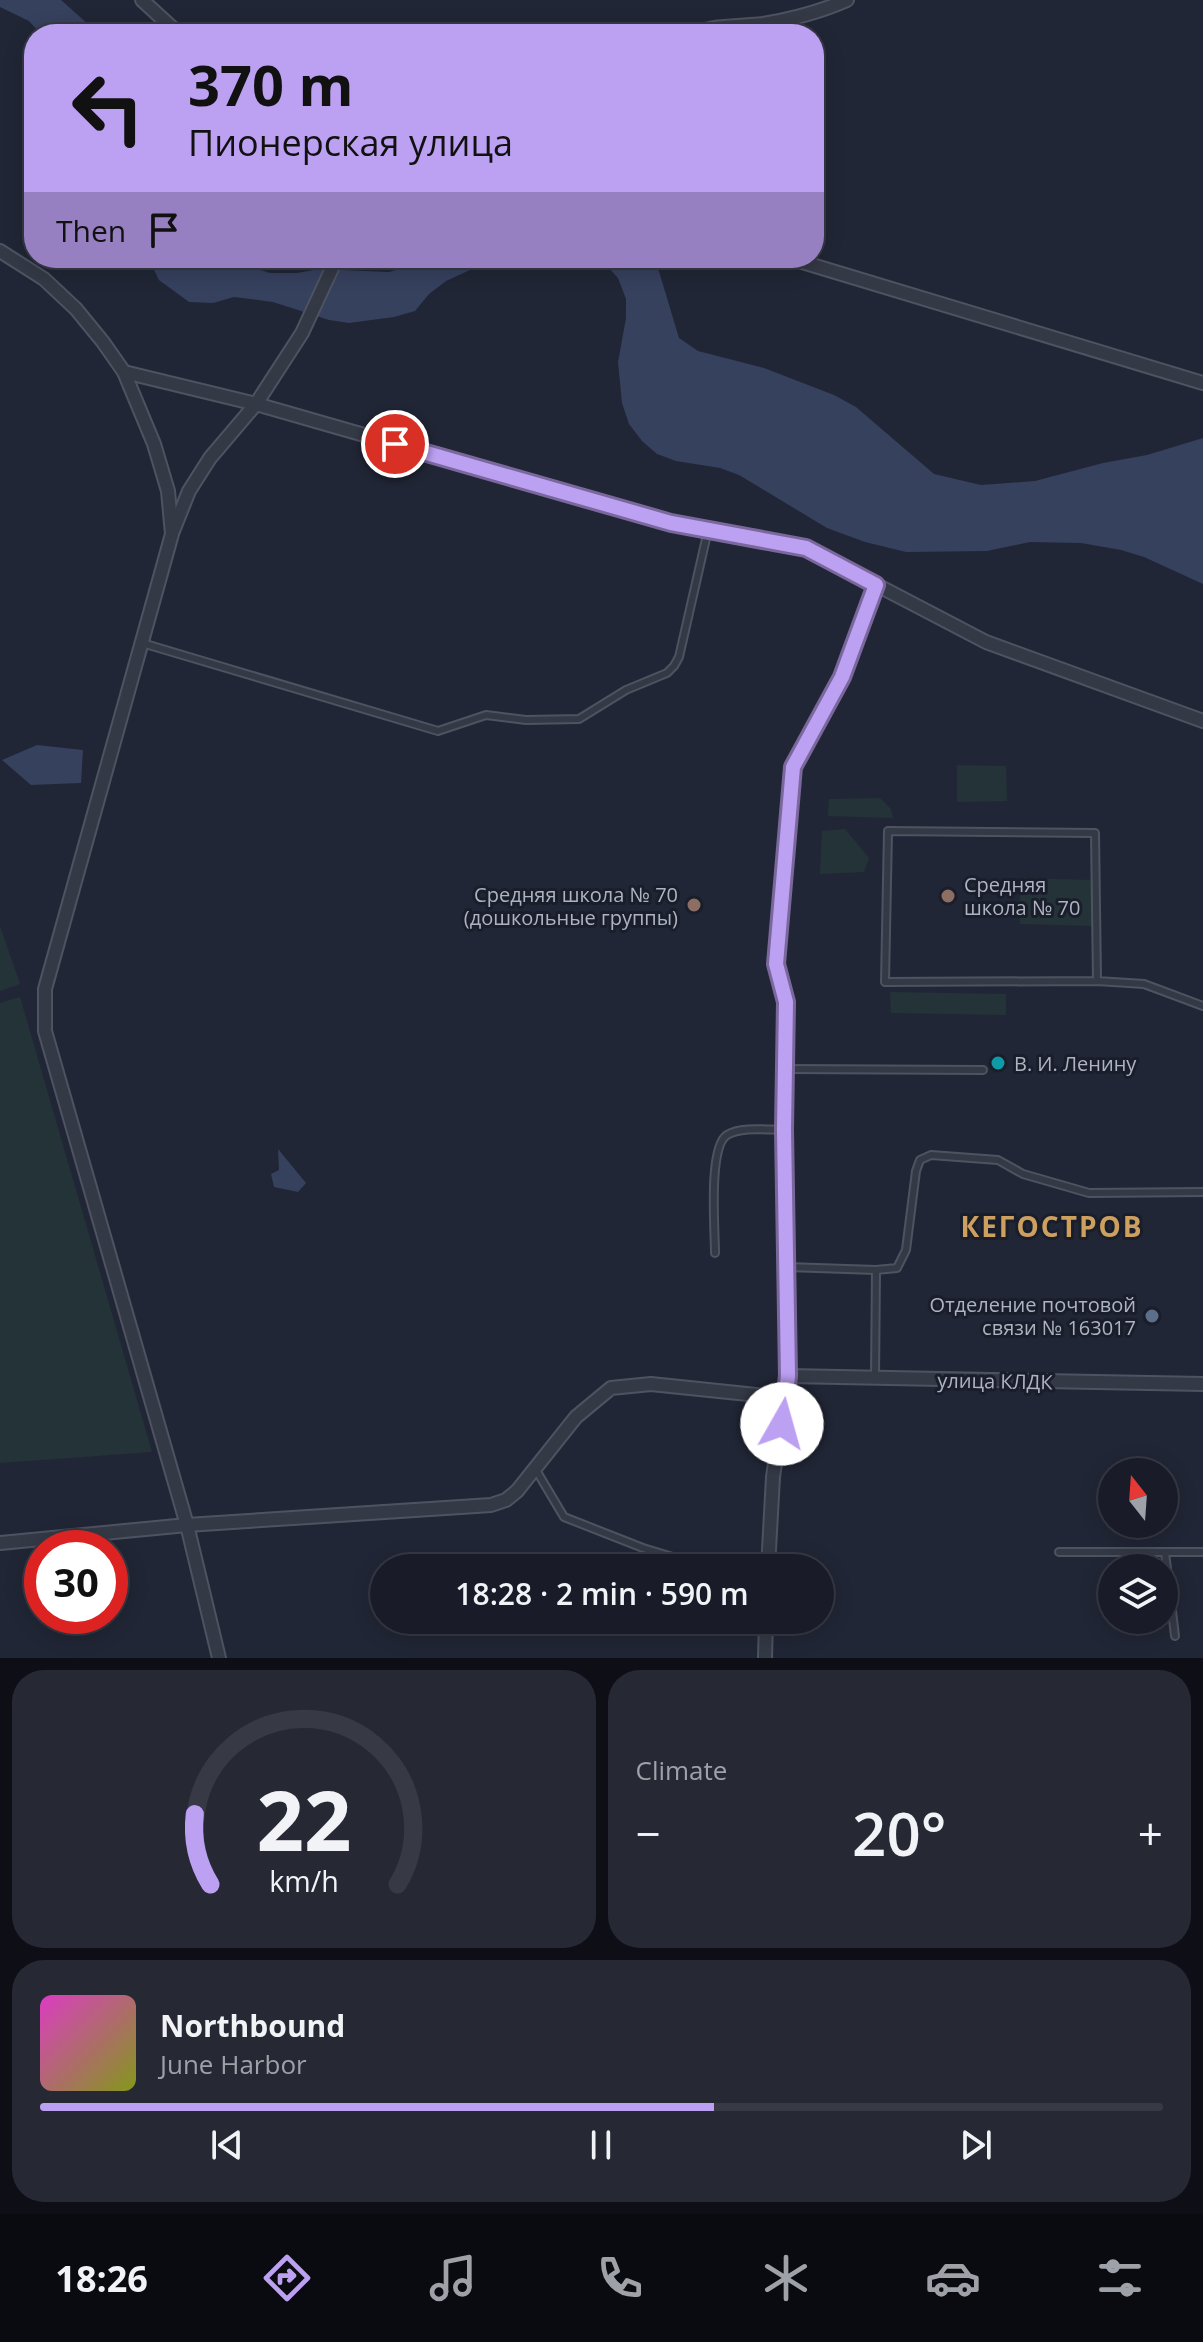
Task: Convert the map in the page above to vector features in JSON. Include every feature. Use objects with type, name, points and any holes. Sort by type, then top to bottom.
[{"type":"street","points":[[142,0],[168,24]]},
{"type":"street","points":[[760,24],[816,14],[847,0]]},
{"type":"street","points":[[0,251],[24,266]]},
{"type":"street","points":[[27,268],[44,279],[76,309],[124,372],[161,467],[168,491],[172,534]]},
{"type":"street","points":[[219,1658],[187,1525],[45,1031],[45,989],[172,534],[189,491],[210,458],[256,404],[302,333],[334,268]]},
{"type":"street","points":[[822,268],[1203,383]]},
{"type":"street","points":[[124,372],[256,404],[671,523],[806,548],[986,642],[1203,721]]},
{"type":"street","points":[[769,1554],[773,1477],[788,1376],[784,1130],[786,1002],[776,964],[793,767],[842,677],[876,585]]},
{"type":"street","name":"улица КЛДК","points":[[788,1376],[1203,1384]]},
{"type":"street","points":[[0,1543],[187,1525],[491,1505],[506,1500],[517,1491],[576,1417],[611,1388],[651,1384],[786,1398]]},
{"type":"street","points":[[765,1658],[766,1634]]},
{"type":"lane","points":[[142,643],[438,731],[486,715],[526,720],[579,719],[626,690],[667,673],[674,666],[679,657],[708,530]]},
{"type":"lane","points":[[1097,981],[1095,833],[888,831],[885,982],[1097,981],[1144,984],[1203,1006]]},
{"type":"lane","points":[[786,1069],[983,1070]]},
{"type":"lane","points":[[715,1253],[715,1163],[720,1142],[732,1132],[784,1130]]},
{"type":"lane","points":[[787,1267],[897,1268],[906,1250],[916,1171],[920,1160],[931,1155],[998,1160],[1023,1174],[1089,1193],[1203,1192]]},
{"type":"lane","points":[[875,1378],[876,1270]]},
{"type":"lane","points":[[534,1467],[564,1517],[663,1554]]},
{"type":"lane","points":[[1059,1552],[1203,1552]]},
{"type":"lane","points":[[1165,1552],[1175,1636]]},
{"type":"shaded area","points":[[957,765],[1006,766],[1007,801],[957,802]]},
{"type":"shaded area","points":[[880,798],[891,809],[893,818],[828,816],[829,799]]},
{"type":"shaded area","points":[[845,829],[869,858],[864,872],[820,874],[822,831]]},
{"type":"shaded area","points":[[1020,878],[1092,880],[1092,926],[1020,924]]},
{"type":"shaded area","points":[[0,926],[20,984],[0,991]]},
{"type":"shaded area","points":[[890,992],[1006,994],[1006,1015],[891,1013]]},
{"type":"shaded area","points":[[20,997],[152,1452],[0,1463],[0,1003]]},
{"type":"water","points":[[0,0],[61,0],[88,24],[32,24],[0,7]]},
{"type":"water","points":[[153,268],[255,268],[270,273],[297,273],[319,269],[389,272],[403,268],[474,268],[446,281],[429,294],[415,311],[349,323],[329,320],[273,302],[234,297],[213,303],[189,302],[159,280]]},
{"type":"water","points":[[609,268],[658,268],[679,338],[698,351],[764,368],[834,395],[856,407],[934,474],[981,485],[1035,481],[1147,455],[1203,438],[1203,584],[1144,557],[1081,543],[1030,542],[987,551],[906,552],[827,528],[739,475],[657,454],[629,424],[622,403],[618,362],[626,299],[618,278]]},
{"type":"water","points":[[37,745],[83,750],[81,783],[31,785],[2,760]]},
{"type":"water","points":[[278,1149],[306,1183],[298,1192],[274,1187],[271,1174],[279,1170]]},
{"type":"place","name":"Средняя школа № 70","points":[[948,896]]},
{"type":"place","name":"Средняя школа № 70 (дошкольные группы)","points":[[694,905]]},
{"type":"place","name":"В. И. Ленину","points":[[998,1063]]},
{"type":"place","name":"Отделение почтовой связи № 163017","points":[[1152,1316]]},
{"type":"district","name":"КЕГОСТРОВ","points":[[1052,1226]]},
{"type":"route","points":[[395,444],[671,523],[806,548],[876,585],[842,677],[793,767],[776,964],[786,1002],[784,1130],[788,1376],[782,1424]]}]
